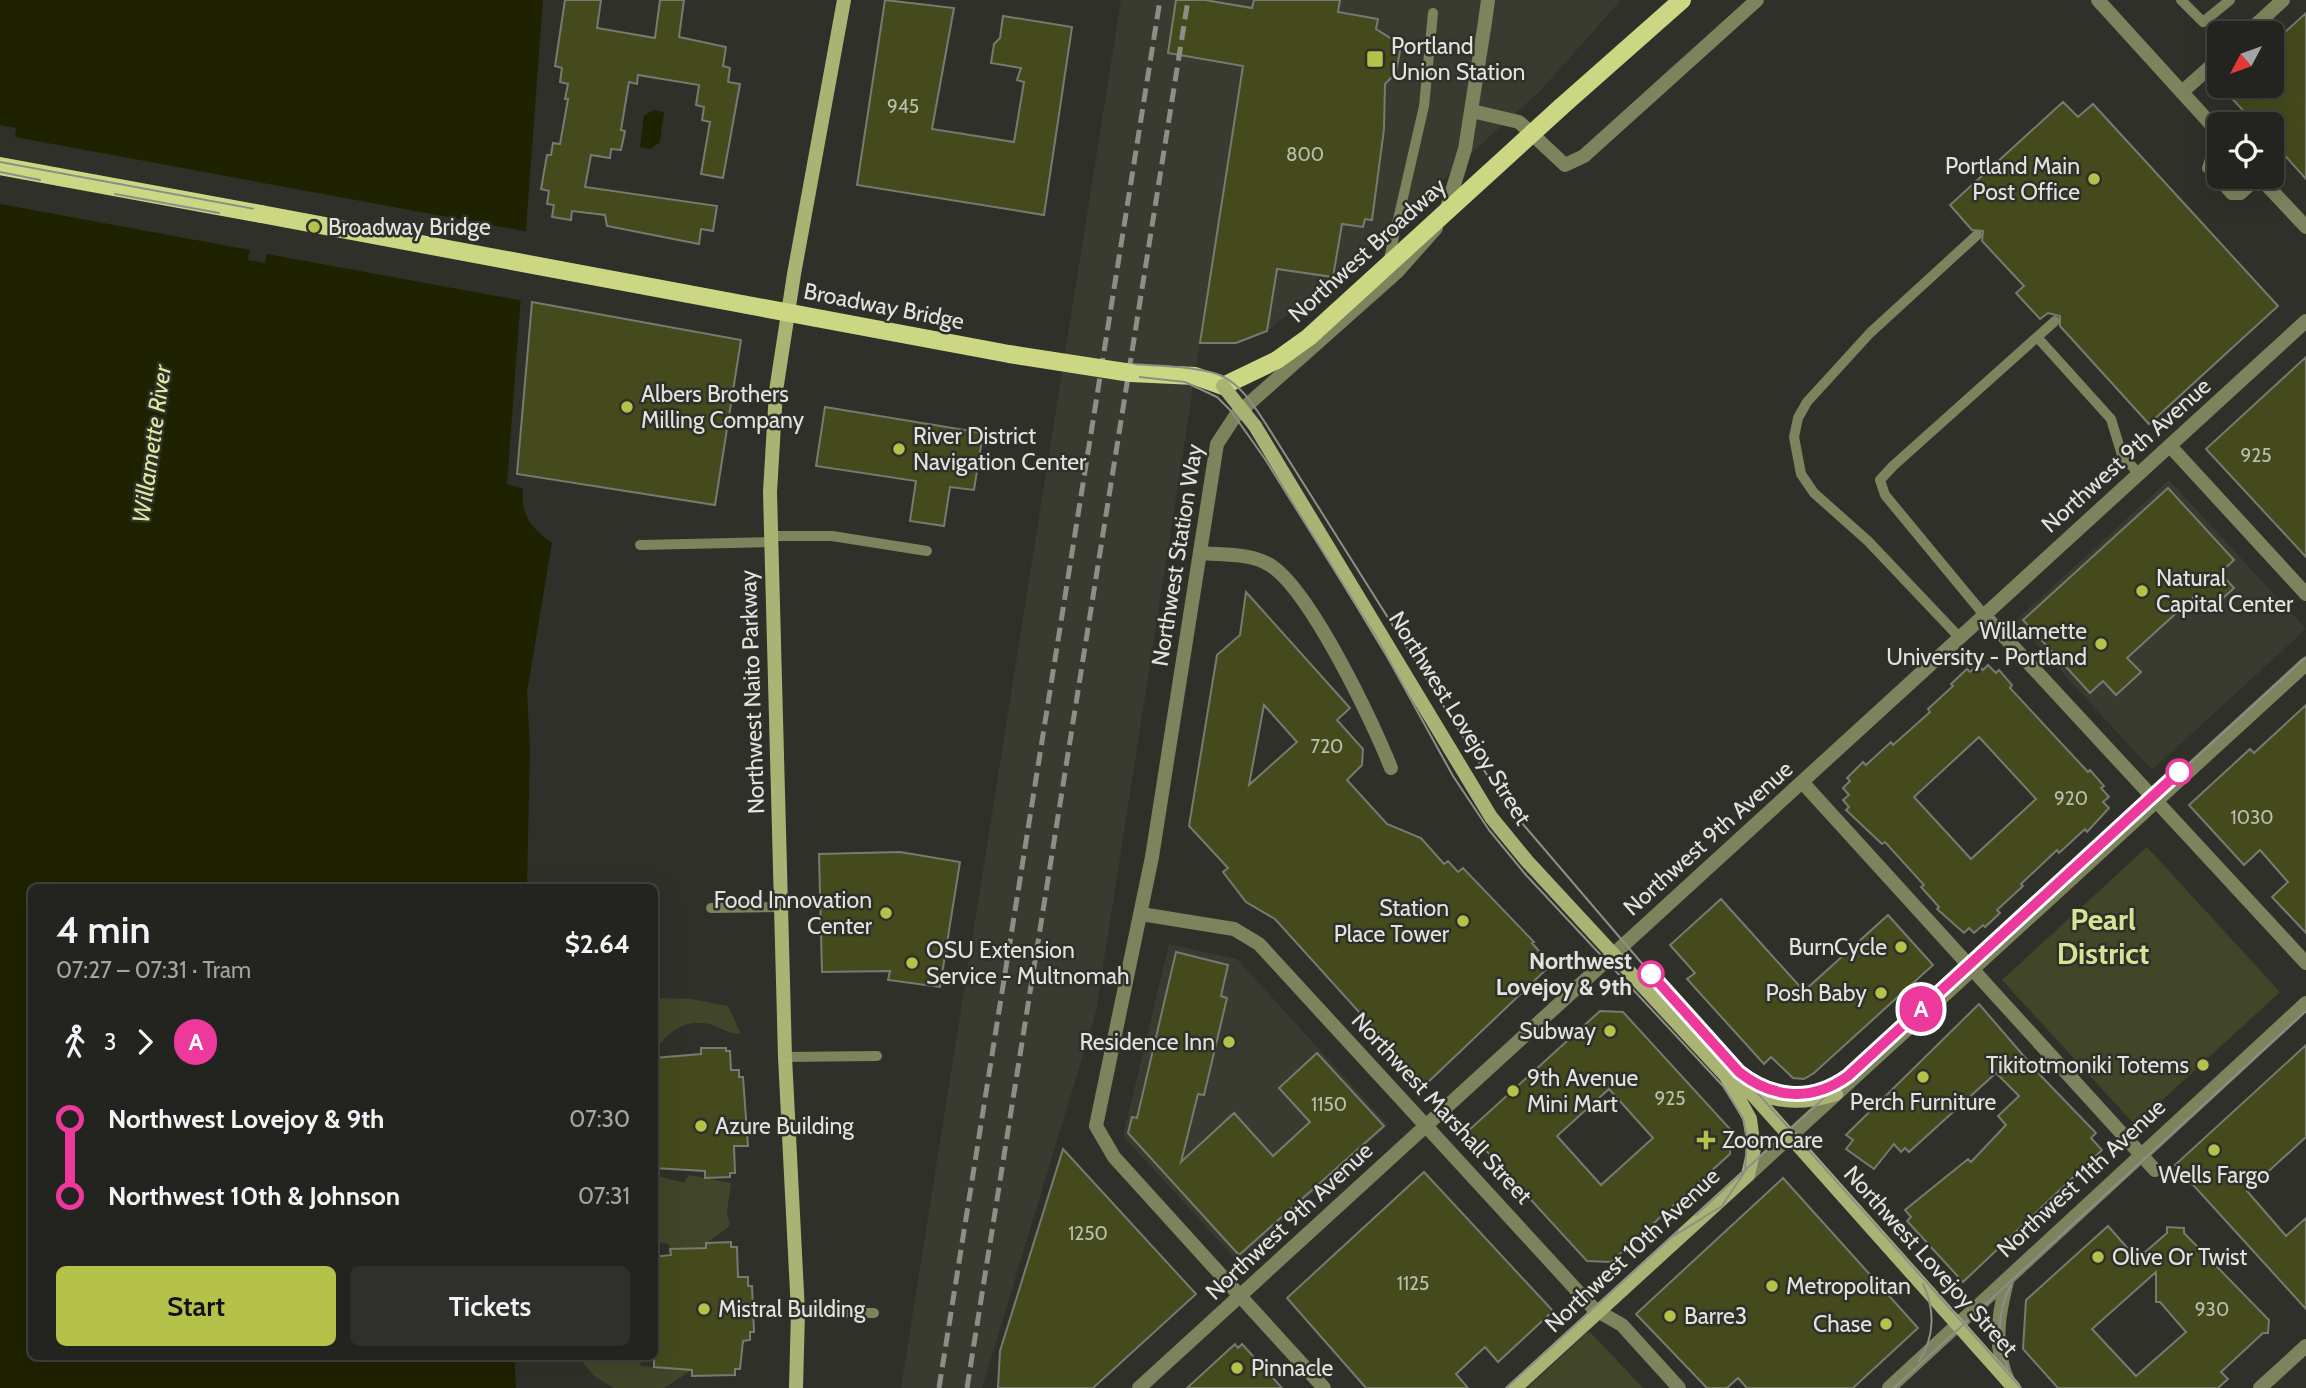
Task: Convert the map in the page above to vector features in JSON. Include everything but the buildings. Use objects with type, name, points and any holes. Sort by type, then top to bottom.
[{"type":"main road","name":"Northwest Naito Parkway","points":[[796,1388],[798,1312],[785,1057],[770,539],[776,391],[806,195],[844,0]]},
{"type":"main road","name":"Northwest Broadway","points":[[1223,386],[1277,360],[1308,337],[1682,0]]},
{"type":"main road","name":"Broadway Bridge","points":[[0,166],[1009,354],[1108,371],[1195,376],[1223,386]]},
{"type":"main road","name":"Northwest Lovejoy Street","points":[[1223,386],[1248,414],[1485,809],[1515,847],[1726,1076],[1750,1119],[1754,1150],[1748,1175]]},
{"type":"main road","name":"Northwest Lovejoy Street","points":[[1726,1076],[1745,1086],[2011,1385]]},
{"type":"main road","points":[[1745,1086],[1775,1100],[1790,1102],[1807,1102],[1836,1094]]},
{"type":"main road","name":"Northwest 10th Avenue","points":[[1515,1388],[1748,1175]]},
{"type":"street","name":"Northwest Station Way","points":[[1241,1297],[1114,1157],[1096,1126],[1141,914],[1217,444],[1224,429],[1416,253],[1443,217],[1465,149],[1488,0]]},
{"type":"street","points":[[1472,111],[1519,122],[1564,165],[1570,164],[1584,156],[1757,0]]},
{"type":"street","points":[[2098,0],[2207,120]]},
{"type":"street","points":[[2259,21],[2278,2]]},
{"type":"street","points":[[2182,92],[2207,70]]},
{"type":"street","points":[[2271,189],[2306,227]]},
{"type":"street","name":"Northwest 9th Avenue","points":[[1139,1388],[2306,321]]},
{"type":"street","points":[[2170,446],[2306,594]]},
{"type":"street","points":[[1201,553],[1255,559],[1268,564],[1290,582],[1366,709],[1391,768]]},
{"type":"street","points":[[1985,616],[2306,963]]},
{"type":"street","name":"Northwest 10th Avenue","points":[[1748,1175],[2306,664]]},
{"type":"street","points":[[1802,783],[2155,1170]]},
{"type":"street","name":"Northwest Marshall Street","points":[[1141,914],[1247,934],[1427,1125],[1597,1313],[1622,1325],[1679,1388]]},
{"type":"street","name":"Northwest 11th Avenue","points":[[1889,1388],[2306,1003]]},
{"type":"street","points":[[2008,1276],[1997,1333],[1999,1353],[2011,1385]]},
{"type":"street","points":[[1241,1297],[1324,1388]]},
{"type":"street","points":[[2260,1388],[2306,1346]]},
{"type":"lane","points":[[2181,0],[2203,22],[2230,0]]},
{"type":"lane","points":[[1385,282],[1424,106],[1433,13]]},
{"type":"lane","points":[[2226,189],[2231,195],[2241,195],[2247,189]]},
{"type":"lane","points":[[1960,638],[1868,541],[1814,493],[1801,474],[1794,437],[1798,418],[1807,402],[1870,332],[1977,235]]},
{"type":"lane","points":[[1985,616],[1885,495],[1881,480],[1893,466],[2055,321]]},
{"type":"lane","points":[[2037,337],[2111,419],[2122,455],[2139,474]]},
{"type":"lane","points":[[640,545],[831,536],[927,551]]},
{"type":"lane","points":[[711,908],[781,906]]},
{"type":"lane","points":[[785,1057],[877,1056]]},
{"type":"lane","points":[[798,1312],[874,1313]]},
{"type":"shaded area","points":[[1121,0],[1621,0],[1542,89],[1335,278],[1267,331],[1236,343],[1200,343],[1096,1012],[982,1388],[901,1388]]},
{"type":"shaded area","points":[[2169,480],[2306,629],[2152,770],[2015,621]]},
{"type":"shaded area","points":[[2147,847],[2280,992],[2135,1125],[2002,980]]},
{"type":"shaded area","name":"Residence Inn","points":[[1169,944],[1237,959],[1388,1125],[1238,1262],[1123,1136]]},
{"type":"shaded area","points":[[658,998],[691,999],[728,1006],[741,1034],[730,1033],[705,1023],[687,1024],[672,1032],[658,1048]]},
{"type":"shaded area","points":[[689,1175],[731,1183],[727,1212],[730,1226],[706,1243],[706,1248],[670,1249],[669,1244],[658,1242],[658,1176],[684,1183]]},
{"type":"shaded area","points":[[1590,1332],[1643,1388],[1527,1388],[1587,1333]]},
{"type":"shaded area","points":[[581,1360],[640,1360],[641,1366],[692,1370],[664,1388],[614,1388],[594,1376]]},
{"type":"water","name":"Willamette River","points":[[0,0],[543,0],[507,484],[523,489],[528,520],[552,543],[527,692],[530,749],[527,884],[28,884],[28,1360],[514,1360],[516,1388],[0,1388]]},
{"type":"water","points":[[653,110],[664,112],[660,142],[650,149],[640,147],[644,116]]},
{"type":"pier","name":"Broadway Bridge","points":[[0,125],[16,128],[15,137],[529,232],[524,301],[267,254],[265,263],[248,260],[250,250],[0,204]]},
{"type":"tram line","points":[[0,162],[1077,361],[1192,369],[1229,380],[1247,397],[1266,424],[1504,802],[1651,974],[2021,1388]]},
{"type":"tram line","points":[[0,172],[40,180]]},
{"type":"tram line","points":[[115,194],[219,213]]},
{"type":"tram line","points":[[311,230],[387,244]]},
{"type":"tram line","points":[[1076,370],[1185,382],[1217,397],[1231,411],[1265,459],[1378,640],[1453,776],[1489,830],[1526,875],[1723,1086],[1743,1118],[1747,1138],[1745,1171],[1722,1206],[1672,1237]]},
{"type":"tram line","points":[[1696,1215],[2306,657]]},
{"type":"tram line","name":"A","points":[[1651,974],[1752,1083],[1767,1090],[1792,1095],[1824,1090],[1848,1076],[2179,772]]},
{"type":"tram line","points":[[1894,1388],[2306,1011]]},
{"type":"tram line","points":[[1753,1083],[1792,1094],[1811,1093],[1831,1087]]},
{"type":"tram line","points":[[1506,1388],[1678,1231]]},
{"type":"tram line","points":[[1919,1361],[1928,1342],[1932,1323],[1930,1303],[1923,1284]]},
{"type":"tram line","points":[[2008,1369],[2001,1349],[2000,1327],[2003,1305],[2011,1285]]},
{"type":"railway","points":[[939,1388],[1160,0]]},
{"type":"railway","points":[[967,1388],[1188,0]]},
{"type":"place","name":"Portland Union Station","points":[[1375,59]]},
{"type":"place","name":"Portland Main Post Office","points":[[2094,179]]},
{"type":"place","name":"Broadway Bridge","points":[[314,227]]},
{"type":"place","name":"Albers Brothers Milling Company","points":[[627,407]]},
{"type":"place","name":"River District Navigation Center","points":[[899,449]]},
{"type":"place","name":"Natural Capital Center","points":[[2142,591]]},
{"type":"place","name":"Willamette University - Portland","points":[[2101,644]]},
{"type":"place","name":"Food Innovation Center","points":[[886,913]]},
{"type":"place","name":"Station Place Tower","points":[[1463,921]]},
{"type":"place","name":"BurnCycle","points":[[1901,947]]},
{"type":"place","name":"OSU Extension Service - Multnomah","points":[[912,963]]},
{"type":"place","name":"Northwest Lovejoy & 9th","points":[[1651,974]]},
{"type":"place","name":"Posh Baby","points":[[1881,993]]},
{"type":"place","name":"Subway","points":[[1610,1031]]},
{"type":"place","name":"Residence Inn","points":[[1229,1042]]},
{"type":"place","name":"Tikitotmoniki Totems","points":[[2203,1065]]},
{"type":"place","name":"Perch Furniture","points":[[1923,1077]]},
{"type":"place","name":"9th Avenue Mini Mart","points":[[1513,1091]]},
{"type":"place","name":"Azure Building","points":[[701,1126]]},
{"type":"place","name":"ZoomCare","points":[[1706,1140]]},
{"type":"place","name":"Wells Fargo","points":[[2214,1150]]},
{"type":"place","name":"Olive Or Twist","points":[[2098,1257]]},
{"type":"place","name":"Metropolitan","points":[[1772,1286]]},
{"type":"place","name":"Mistral Building","points":[[704,1309]]},
{"type":"place","name":"Barre3","points":[[1670,1316]]},
{"type":"place","name":"Chase","points":[[1886,1324]]},
{"type":"place","name":"Pinnacle","points":[[1237,1368]]},
{"type":"district","name":"Pearl District","points":[[2103,937]]}]
